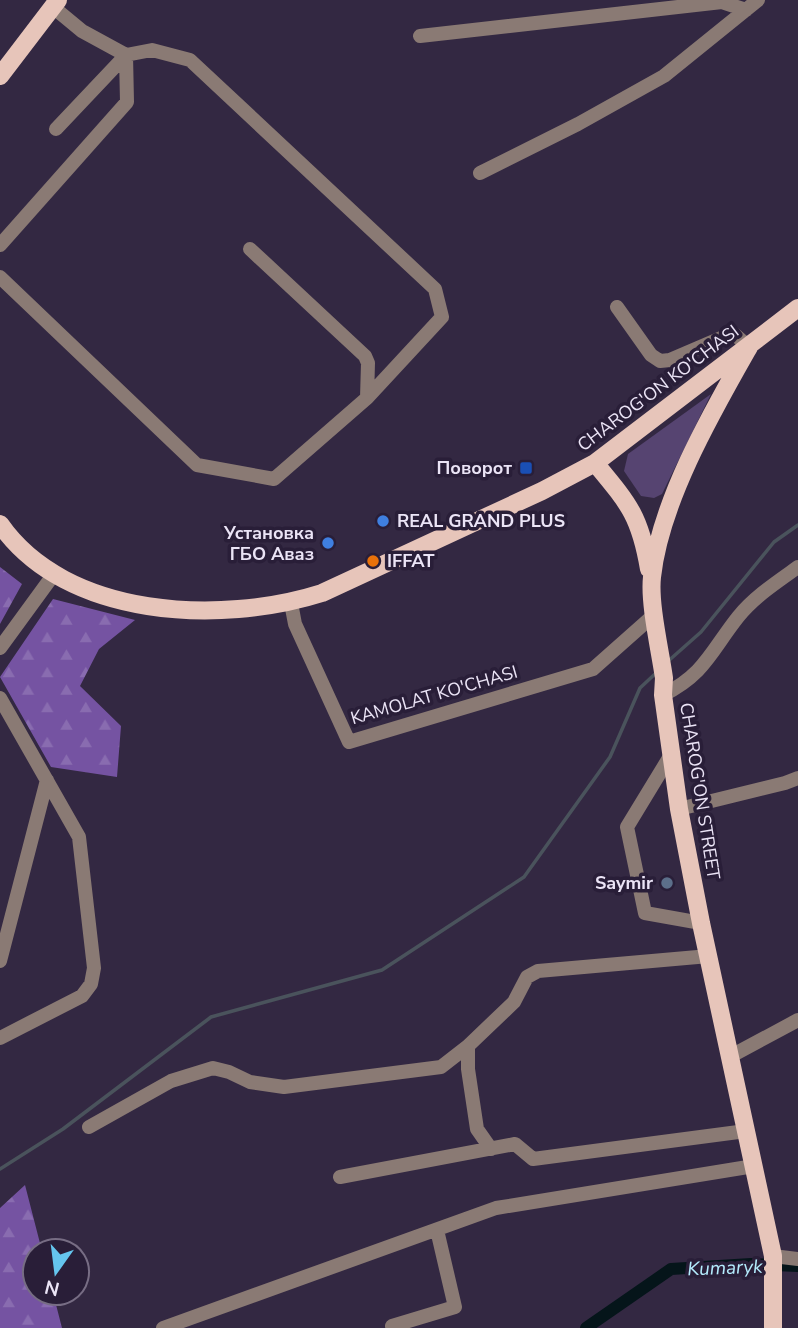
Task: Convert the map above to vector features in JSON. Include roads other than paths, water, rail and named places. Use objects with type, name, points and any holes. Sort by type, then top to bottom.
[{"type":"main road","points":[[0,76],[56,3]]},
{"type":"main road","name":"CHAROG'ON KO'CHASI","points":[[0,524],[16,544],[54,574],[111,598],[174,609],[232,611],[291,603],[321,593],[542,491],[595,463],[798,308]]},
{"type":"main road","name":"CHAROG'ON STREET","points":[[749,347],[721,395],[674,495],[659,539],[651,579],[679,808],[773,1256],[773,1328]]},
{"type":"main road","points":[[595,463],[628,503],[638,521],[651,579]]},
{"type":"street","points":[[480,173],[578,124],[664,76],[758,0]]},
{"type":"street","points":[[420,36],[722,2],[746,10]]},
{"type":"street","points":[[56,3],[82,31],[126,55]]},
{"type":"street","points":[[0,277],[197,465],[274,479],[367,398],[442,317],[435,289],[190,60],[152,50],[126,55],[57,129]]},
{"type":"street","points":[[0,245],[127,102],[126,55]]},
{"type":"street","points":[[250,249],[365,356],[368,363],[367,398]]},
{"type":"street","points":[[617,307],[651,355],[660,361],[670,360],[733,333],[749,347]]},
{"type":"street","points":[[663,687],[684,685],[707,662],[740,615],[798,567]]},
{"type":"street","points":[[0,648],[54,574]]},
{"type":"street","name":"KAMOLAT KO'CHASI","points":[[291,603],[295,624],[349,742],[593,669],[654,614]]},
{"type":"street","points":[[0,698],[79,837],[94,968],[91,984],[82,996],[0,1038]]},
{"type":"street","points":[[672,753],[627,827],[645,913],[701,923]]},
{"type":"street","points":[[679,808],[798,778]]},
{"type":"street","points":[[0,961],[47,780]]},
{"type":"street","points":[[89,1127],[171,1081],[212,1068],[229,1072],[250,1082],[284,1087],[441,1067],[468,1046],[514,1002],[527,977],[538,971],[709,956]]},
{"type":"street","points":[[731,1056],[798,1020]]},
{"type":"street","points":[[468,1046],[468,1069],[477,1129],[491,1149]]},
{"type":"street","points":[[340,1177],[515,1144],[533,1159],[746,1131]]},
{"type":"street","points":[[163,1328],[204,1322],[496,1208],[754,1166]]},
{"type":"street","points":[[393,1328],[455,1307],[436,1230]]},
{"type":"street","points":[[773,1256],[798,1259]]},
{"type":"waterway","points":[[666,663],[701,632],[774,542],[798,525]]},
{"type":"waterway","points":[[0,1169],[63,1129],[211,1017],[382,970],[524,877],[610,757],[640,688],[656,673]]},
{"type":"waterway","name":"Kumaryk","points":[[586,1328],[671,1269],[751,1264],[798,1266]]},
{"type":"place","name":"Поворот","points":[[526,468]]},
{"type":"place","name":"REAL GRAND PLUS","points":[[383,521]]},
{"type":"place","name":"Установка ГБО Аваз","points":[[328,543]]},
{"type":"place","name":"IFFAT","points":[[373,561]]},
{"type":"place","name":"Saymir","points":[[667,883]]}]
